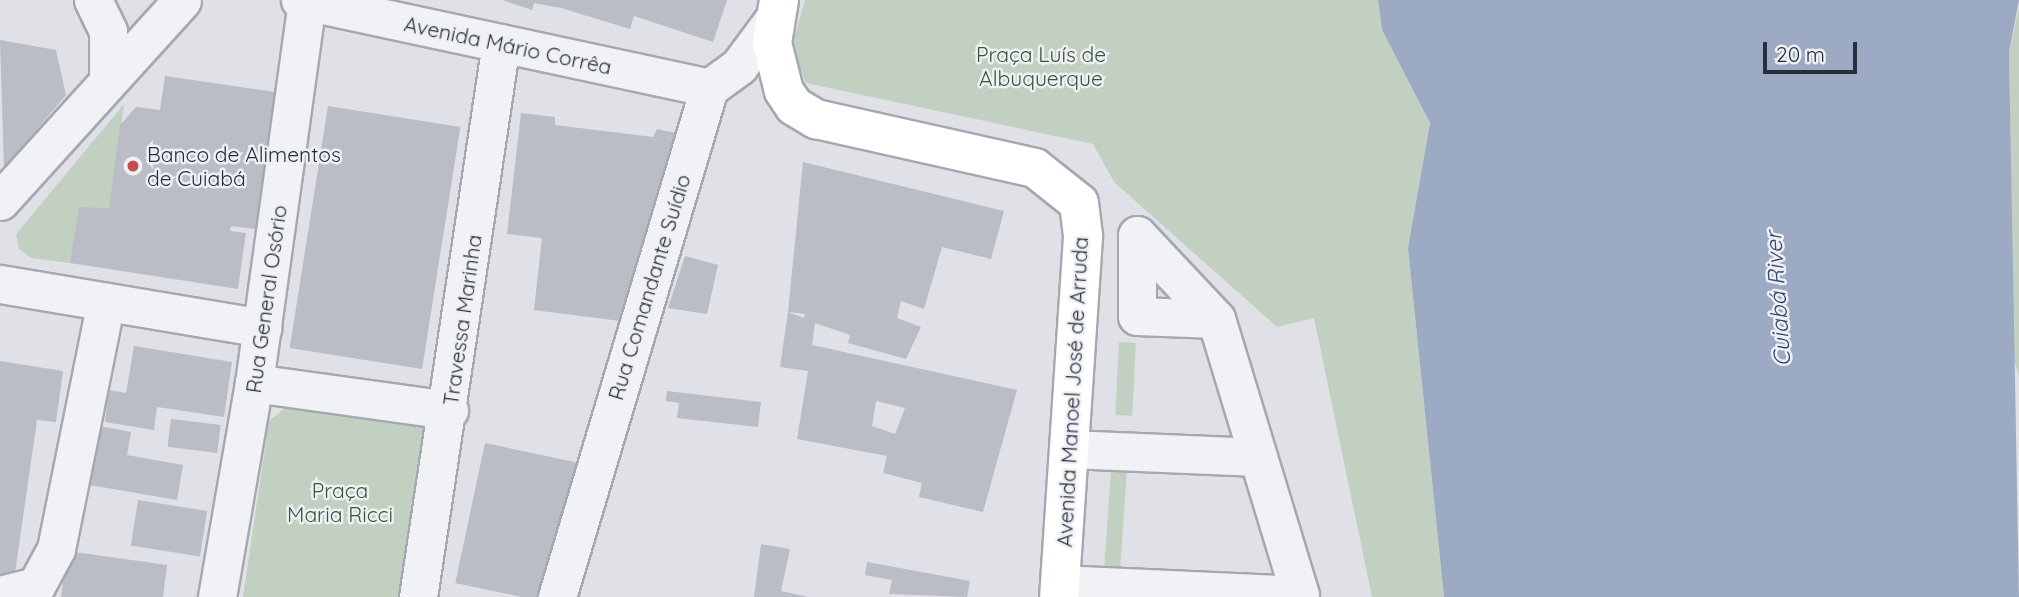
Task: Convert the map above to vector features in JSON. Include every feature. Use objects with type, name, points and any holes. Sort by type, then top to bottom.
[{"type":"main road","name":"Avenida Manoel José de Arruda","points":[[776,10],[774,52],[788,99],[816,119],[1035,167],[1079,203],[1081,226],[1060,590]]},
{"type":"street","points":[[93,0],[108,31],[108,81]]},
{"type":"street","points":[[0,201],[181,0]]},
{"type":"street","name":"Avenida Mário Corrêa","points":[[300,0],[709,88]]},
{"type":"street","name":"Rua General Osório","points":[[217,597],[254,383],[307,0]]},
{"type":"street","points":[[709,88],[749,55],[776,10]]},
{"type":"street","name":"Travessa Marinha","points":[[418,597],[449,410],[501,43]]},
{"type":"street","name":"Rua Comandante Suídio","points":[[556,597],[709,88]]},
{"type":"street","points":[[0,284],[262,328]]},
{"type":"street","points":[[0,595],[36,586],[56,549],[106,302]]},
{"type":"street","points":[[1060,590],[1300,595],[1216,319]]},
{"type":"street","points":[[254,383],[449,410]]},
{"type":"street","points":[[1069,449],[1258,457]]},
{"type":"green space","name":"Praça Luís de Albuquerque","points":[[805,0],[1378,0],[1382,30],[1430,123],[1408,248],[1444,597],[1372,597],[1314,318],[1277,327],[1114,182],[1093,144],[806,83],[791,49]]},
{"type":"green space","points":[[2019,7],[2019,376],[2014,360],[2009,52]]},
{"type":"green space","points":[[124,104],[109,208],[70,263],[31,258],[19,249],[16,234]]},
{"type":"green space","points":[[1119,342],[1136,343],[1132,416],[1115,415]]},
{"type":"green space","name":"Praça Maria Ricci","points":[[290,404],[428,423],[405,597],[243,597],[269,421]]},
{"type":"green space","points":[[1111,470],[1127,471],[1120,573],[1104,572]]},
{"type":"water","name":"Cuiabá River","points":[[1378,0],[2019,0],[2009,52],[2019,597],[1444,597],[1408,248],[1430,123],[1382,30]]},
{"type":"building","points":[[502,0],[727,0],[713,42],[634,16],[630,29],[561,8],[534,3],[532,10]]},
{"type":"building","points":[[0,40],[56,50],[66,95],[4,168]]},
{"type":"building","points":[[165,76],[275,92],[255,229],[231,226],[230,231],[246,233],[238,289],[70,263],[79,207],[109,208],[120,125],[136,107],[160,110]]},
{"type":"building","points":[[328,106],[460,127],[422,369],[290,348]]},
{"type":"building","points":[[521,113],[555,117],[555,125],[653,137],[657,129],[684,135],[628,322],[534,310],[542,238],[507,234]]},
{"type":"building","points":[[803,162],[1004,211],[991,259],[942,247],[924,309],[901,301],[897,318],[921,327],[906,359],[848,343],[850,335],[815,323],[812,345],[1017,390],[983,512],[919,497],[922,483],[883,473],[887,456],[797,439],[808,371],[780,367]],"holes":[[[788,312],[805,314],[804,318]],[[876,401],[905,408],[895,434],[872,426]]]},
{"type":"building","points":[[685,256],[718,265],[707,314],[668,308]]},
{"type":"building","points":[[134,346],[232,362],[224,417],[157,407],[154,430],[105,422],[109,390],[126,393]]},
{"type":"building","points":[[0,361],[63,371],[56,422],[37,420],[14,580],[0,578]]},
{"type":"building","points":[[667,391],[761,402],[758,427],[677,418],[679,403],[666,401]]},
{"type":"building","points":[[171,419],[221,425],[217,453],[168,447]]},
{"type":"building","points":[[94,425],[131,432],[127,455],[183,465],[177,500],[84,484]]},
{"type":"building","points":[[485,443],[576,462],[547,597],[522,597],[455,583]]},
{"type":"building","points":[[138,500],[207,511],[200,556],[131,545]]},
{"type":"building","points":[[761,544],[790,549],[781,591],[808,597],[754,597]]},
{"type":"building","points":[[67,551],[167,565],[163,597],[61,597]]},
{"type":"building","points":[[867,562],[970,581],[967,597],[889,594],[892,580],[865,575]]},
{"type":"place","name":"Banco de Alimentos de Cuiabá","points":[[133,166]]}]
